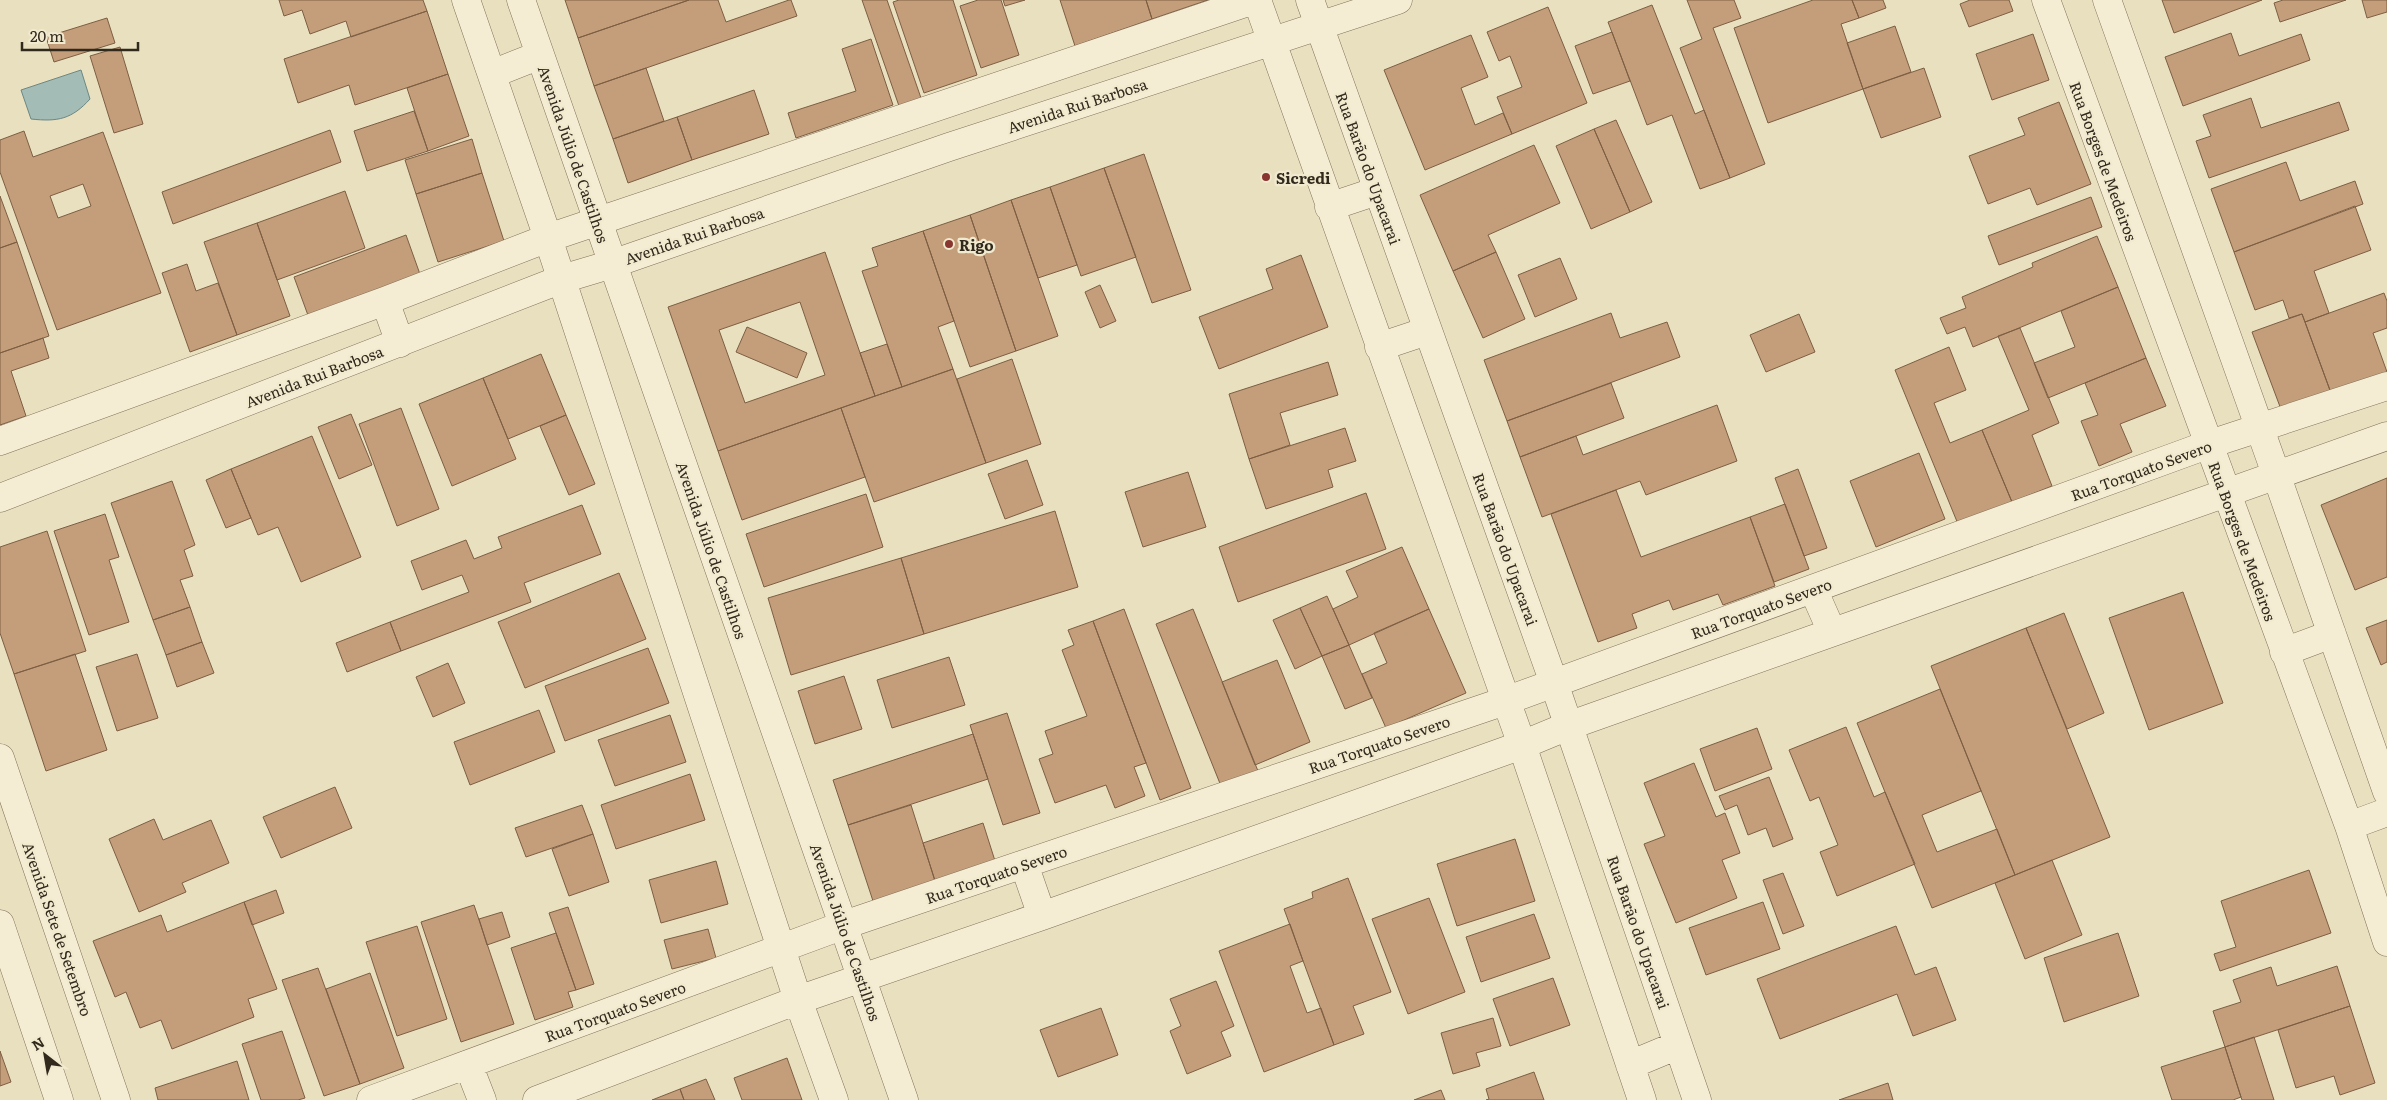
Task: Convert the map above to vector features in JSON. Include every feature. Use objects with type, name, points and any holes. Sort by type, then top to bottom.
[{"type":"street","points":[[466,0],[562,279],[783,949],[798,1000],[834,1100]]},
{"type":"street","name":"Avenida Júlio de Castilhos","points":[[521,0],[904,1100]]},
{"type":"street","points":[[0,441],[385,301],[548,238],[1256,0],[1522,745],[1642,1100]]},
{"type":"street","name":"Rua Barão do Upacarai","points":[[1310,0],[1318,28],[1554,683],[1697,1100]]},
{"type":"street","name":"Avenida Rui Barbosa","points":[[0,498],[562,279],[612,264],[949,147],[1318,28],[1398,0]]},
{"type":"street","name":"Rua Borges de Medeiros","points":[[2046,0],[2207,445],[2348,826],[2387,942]]},
{"type":"street","points":[[2107,0],[2261,429],[2387,792]]},
{"type":"street","points":[[492,74],[540,55]]},
{"type":"street","points":[[936,107],[949,147]]},
{"type":"street","points":[[1329,207],[1377,191]]},
{"type":"street","points":[[385,301],[400,343]]},
{"type":"street","points":[[1379,347],[1427,331]]},
{"type":"street","name":"Rua Torquato Severo","points":[[371,1100],[844,925],[1505,701],[2207,445],[2261,429],[2387,386]]},
{"type":"street","points":[[537,1100],[798,1000],[1042,916],[1522,745],[1568,726],[2387,436]]},
{"type":"street","points":[[1813,589],[1832,632]]},
{"type":"street","points":[[2284,652],[2332,634]]},
{"type":"street","name":"Avenida Sete de Setembro","points":[[0,758],[116,1100]]},
{"type":"street","points":[[2348,826],[2387,812]]},
{"type":"street","points":[[1024,864],[1042,916]]},
{"type":"street","points":[[0,924],[59,1100]]},
{"type":"street","points":[[1630,1066],[1678,1045]]},
{"type":"street","points":[[468,1064],[482,1100]]},
{"type":"water","points":[[81,70],[90,99],[83,106],[64,118],[49,120],[31,119],[21,90]]},
{"type":"building","points":[[279,0],[423,0],[427,11],[351,37],[346,21],[310,34],[302,10],[284,16]]},
{"type":"building","points":[[565,0],[689,0],[578,38]]},
{"type":"building","points":[[689,0],[718,0],[726,22],[789,0],[791,0],[797,16],[594,86],[578,38]]},
{"type":"building","points":[[862,0],[887,0],[921,98],[899,106]]},
{"type":"building","points":[[899,0],[953,0],[977,75],[924,93],[893,2]]},
{"type":"building","points":[[978,0],[1001,0],[1019,55],[981,68],[960,6]]},
{"type":"building","points":[[1003,0],[1025,0],[1005,6]]},
{"type":"building","points":[[1060,0],[1146,0],[1152,19],[1075,46]]},
{"type":"building","points":[[1146,0],[1208,0],[1152,19]]},
{"type":"building","points":[[1687,0],[1734,0],[1741,18],[1713,28],[1765,164],[1730,178],[1680,48],[1702,39]]},
{"type":"building","points":[[1813,0],[1852,0],[1859,18],[1841,24],[1863,89],[1768,123],[1734,28]]},
{"type":"building","points":[[1852,0],[1883,0],[1886,8],[1859,18]]},
{"type":"building","points":[[1970,0],[2009,0],[2013,11],[1969,27],[1960,4]]},
{"type":"building","points":[[2162,0],[2262,0],[2174,33]]},
{"type":"building","points":[[2283,0],[2346,0],[2280,22],[2274,3]]},
{"type":"building","points":[[2362,0],[2387,0],[2387,12],[2367,18]]},
{"type":"building","points":[[1652,5],[1695,114],[1704,110],[1730,178],[1700,189],[1672,115],[1647,125],[1608,22]]},
{"type":"building","points":[[1548,7],[1587,103],[1512,134],[1497,97],[1522,87],[1510,56],[1499,61],[1487,32]]},
{"type":"building","points":[[427,11],[448,74],[355,105],[349,85],[298,103],[284,59]]},
{"type":"building","points":[[107,18],[115,43],[54,62],[46,37]]},
{"type":"building","points":[[1895,26],[1911,72],[1863,89],[1847,43]]},
{"type":"building","points":[[1612,32],[1630,81],[1593,94],[1575,46]]},
{"type":"building","points":[[2231,33],[2239,56],[2301,34],[2310,60],[2183,106],[2165,57]]},
{"type":"building","points":[[2033,34],[2049,80],[1992,100],[1976,54]]},
{"type":"building","points":[[1471,35],[1488,77],[1461,88],[1475,125],[1503,113],[1512,134],[1425,170],[1384,70]]},
{"type":"building","points":[[871,39],[893,105],[796,138],[788,113],[856,91],[842,49]]},
{"type":"building","points":[[120,47],[143,124],[114,133],[90,56]]},
{"type":"building","points":[[646,68],[664,121],[613,139],[594,86]]},
{"type":"building","points":[[1924,68],[1941,117],[1881,138],[1863,89]]},
{"type":"building","points":[[448,74],[469,136],[428,151],[407,88]]},
{"type":"building","points":[[754,90],[769,134],[692,160],[677,117]]},
{"type":"building","points":[[2251,98],[2261,128],[2339,102],[2349,130],[2209,178],[2196,141],[2211,136],[2203,115]]},
{"type":"building","points":[[2059,102],[2091,184],[2037,205],[2030,188],[1988,204],[1969,156],[2025,135],[2018,118]]},
{"type":"building","points":[[414,111],[428,151],[367,171],[354,131]]},
{"type":"building","points":[[677,117],[692,160],[628,183],[613,139]]},
{"type":"building","points":[[1616,120],[1652,202],[1630,212],[1594,129]]},
{"type":"building","points":[[1594,129],[1630,212],[1591,229],[1556,146]]},
{"type":"building","points":[[330,130],[341,162],[173,224],[162,192]]},
{"type":"building","points":[[24,131],[33,157],[103,132],[161,293],[57,330],[0,172],[0,140]],"holes":[[[83,184],[91,206],[58,218],[50,196]]]},
{"type":"building","points":[[472,139],[482,173],[416,194],[405,160]]},
{"type":"building","points":[[1534,145],[1560,203],[1488,235],[1496,252],[1453,271],[1420,195]]},
{"type":"building","points":[[1144,154],[1191,290],[1152,303],[1104,168]]},
{"type":"building","points":[[2286,162],[2300,201],[2355,181],[2363,204],[2234,252],[2211,189]]},
{"type":"building","points":[[1104,168],[1136,257],[1081,276],[1050,187]]},
{"type":"building","points":[[482,173],[504,241],[438,262],[416,194]]},
{"type":"building","points":[[1050,187],[1077,265],[1038,278],[1011,200]]},
{"type":"building","points":[[345,191],[365,248],[277,280],[257,223]]},
{"type":"building","points":[[0,196],[17,242],[0,248]]},
{"type":"building","points":[[2091,197],[2102,227],[1999,265],[1988,236]]},
{"type":"building","points":[[1011,200],[1058,336],[1016,351],[970,215]]},
{"type":"building","points":[[2355,206],[2371,250],[2314,271],[2329,313],[2305,322],[2302,314],[2289,318],[2283,300],[2255,310],[2234,252]]},
{"type":"building","points":[[970,215],[1016,351],[970,367],[923,231]]},
{"type":"building","points":[[257,223],[290,316],[237,335],[204,242]]},
{"type":"building","points":[[923,231],[954,321],[938,327],[953,369],[902,387],[862,271],[878,266],[872,248]]},
{"type":"building","points":[[406,235],[421,277],[309,318],[294,277]]},
{"type":"building","points":[[2097,236],[2118,287],[1973,347],[1965,327],[1947,334],[1940,318],[1966,308],[1962,297],[2033,267],[2032,263]]},
{"type":"building","points":[[17,242],[49,336],[0,353],[0,248]]},
{"type":"building","points":[[825,252],[875,396],[718,451],[668,307]],"holes":[[[800,302],[825,375],[745,403],[719,330]]]},
{"type":"building","points":[[1496,252],[1525,319],[1483,338],[1453,271]]},
{"type":"building","points":[[1301,255],[1328,327],[1219,369],[1199,317],[1273,289],[1266,269]]},
{"type":"building","points":[[1560,258],[1577,299],[1535,317],[1518,275]]},
{"type":"building","points":[[187,264],[196,291],[218,283],[237,335],[190,352],[162,273]]},
{"type":"building","points":[[1100,285],[1116,321],[1100,328],[1085,292]]},
{"type":"building","points":[[2118,287],[2146,358],[2048,398],[2034,363],[2075,347],[2061,311]]},
{"type":"building","points":[[2384,293],[2387,301],[2387,328],[2373,333],[2387,372],[2387,377],[2331,393],[2305,322]]},
{"type":"building","points":[[1611,313],[1620,338],[1667,322],[1680,357],[1507,421],[1484,360]]},
{"type":"building","points":[[1799,314],[1815,352],[1766,372],[1750,335]]},
{"type":"building","points":[[2302,314],[2331,393],[2282,412],[2252,332]]},
{"type":"building","points":[[747,327],[807,353],[797,378],[736,352]]},
{"type":"building","points":[[2020,328],[2059,423],[2032,435],[2052,486],[2012,502],[1982,430],[2029,410],[1998,336]]},
{"type":"building","points":[[43,338],[49,358],[11,371],[26,416],[0,425],[0,353]]},
{"type":"building","points":[[887,344],[902,387],[875,396],[860,353]]},
{"type":"building","points":[[1949,347],[1966,390],[1934,403],[1950,443],[1982,430],[2012,502],[1958,524],[1895,370]]},
{"type":"building","points":[[541,354],[566,415],[508,439],[483,378]]},
{"type":"building","points":[[2146,358],[2166,406],[2120,424],[2132,452],[2099,466],[2081,421],[2098,415],[2085,383]]},
{"type":"building","points":[[1012,359],[1041,444],[986,463],[957,379]]},
{"type":"building","points":[[1328,362],[1338,395],[1280,413],[1290,445],[1249,459],[1229,394]]},
{"type":"building","points":[[953,369],[986,463],[874,502],[841,408]]},
{"type":"building","points":[[483,378],[516,459],[452,486],[419,404]]},
{"type":"building","points":[[1611,383],[1624,418],[1520,457],[1507,421]]},
{"type":"building","points":[[1717,405],[1737,461],[1646,495],[1640,481],[1542,517],[1520,457],[1576,436],[1583,455]]},
{"type":"building","points":[[401,408],[439,509],[397,526],[359,424]]},
{"type":"building","points":[[841,408],[865,477],[742,520],[718,451]]},
{"type":"building","points":[[351,414],[372,465],[339,479],[318,427]]},
{"type":"building","points":[[566,415],[595,484],[569,495],[540,426]]},
{"type":"building","points":[[1345,428],[1356,461],[1328,470],[1333,487],[1266,509],[1249,459]]},
{"type":"building","points":[[312,436],[361,557],[301,582],[278,527],[258,535],[231,469]]},
{"type":"building","points":[[1919,453],[1945,519],[1876,547],[1850,481]]},
{"type":"building","points":[[1027,460],[1043,505],[1005,519],[988,474]]},
{"type":"building","points":[[231,469],[251,518],[226,528],[206,480]]},
{"type":"building","points":[[1798,469],[1827,548],[1804,556],[1775,478]]},
{"type":"building","points":[[1188,472],[1206,527],[1143,547],[1125,492]]},
{"type":"building","points":[[2387,478],[2387,577],[2355,590],[2321,505]]},
{"type":"building","points":[[172,481],[195,545],[184,550],[193,576],[180,580],[190,607],[153,620],[111,503]]},
{"type":"building","points":[[1616,490],[1641,557],[1750,517],[1775,586],[1723,605],[1718,594],[1673,610],[1669,600],[1632,614],[1637,628],[1598,642],[1551,514]]},
{"type":"building","points":[[1366,493],[1386,549],[1238,602],[1219,547]]},
{"type":"building","points":[[866,494],[883,547],[764,587],[746,534]]},
{"type":"building","points":[[1785,504],[1809,569],[1774,582],[1750,517]]},
{"type":"building","points":[[582,505],[601,554],[524,583],[531,602],[401,651],[390,622],[469,592],[462,575],[422,590],[411,561],[466,540],[474,559],[502,548],[498,537]]},
{"type":"building","points":[[1055,511],[1078,587],[924,634],[901,558]]},
{"type":"building","points":[[105,514],[119,557],[109,560],[129,622],[89,635],[54,531]]},
{"type":"building","points":[[47,531],[86,651],[14,674],[0,633],[0,547]]},
{"type":"building","points":[[1402,547],[1429,609],[1349,645],[1333,609],[1358,597],[1346,571]]},
{"type":"building","points":[[901,558],[924,634],[791,675],[768,598]]},
{"type":"building","points":[[619,573],[646,639],[525,688],[498,622]]},
{"type":"building","points":[[2183,592],[2223,703],[2149,730],[2109,618]]},
{"type":"building","points":[[1327,596],[1349,645],[1322,656],[1300,608]]},
{"type":"building","points":[[190,607],[202,642],[166,655],[153,620]]},
{"type":"building","points":[[1300,608],[1322,656],[1295,669],[1273,620]]},
{"type":"building","points":[[1124,609],[1191,788],[1160,800],[1093,621]]},
{"type":"building","points":[[1193,609],[1260,776],[1223,791],[1156,624]]},
{"type":"building","points":[[1429,609],[1466,693],[1386,728],[1362,674],[1387,663],[1374,633]]},
{"type":"building","points":[[2064,613],[2104,713],[2067,729],[2026,628]]},
{"type":"building","points":[[2387,620],[2387,662],[2381,665],[2366,628]]},
{"type":"building","points":[[1093,621],[1146,763],[1134,767],[1145,796],[1115,808],[1106,785],[1055,803],[1039,759],[1053,754],[1045,731],[1087,716],[1062,650],[1074,645],[1068,630]]},
{"type":"building","points":[[390,622],[401,651],[347,672],[336,643]]},
{"type":"building","points":[[2026,628],[2110,837],[2015,875],[1931,666]]},
{"type":"building","points":[[202,642],[214,673],[177,687],[166,655]]},
{"type":"building","points":[[1349,645],[1372,698],[1345,709],[1322,656]]},
{"type":"building","points":[[648,648],[669,703],[565,741],[545,686]]},
{"type":"building","points":[[75,654],[107,750],[46,771],[14,674]]},
{"type":"building","points":[[137,654],[158,718],[117,731],[96,667]]},
{"type":"building","points":[[949,657],[965,705],[892,728],[877,680]]},
{"type":"building","points":[[1277,660],[1310,742],[1255,765],[1222,682]]},
{"type":"building","points":[[448,663],[465,703],[433,717],[416,677]]},
{"type":"building","points":[[844,676],[862,729],[815,744],[798,691]]},
{"type":"building","points":[[1940,689],[1981,791],[1922,815],[1937,852],[1997,829],[2015,875],[1932,908],[1857,723]]},
{"type":"building","points":[[539,710],[555,752],[470,785],[454,742]]},
{"type":"building","points":[[1007,713],[1040,813],[1003,825],[970,725]]},
{"type":"building","points":[[670,715],[686,762],[615,786],[598,740]]},
{"type":"building","points":[[1846,727],[1874,797],[1885,792],[1915,864],[1837,896],[1820,852],[1838,845],[1819,797],[1810,801],[1789,750]]},
{"type":"building","points":[[1757,728],[1772,769],[1715,791],[1700,749]]},
{"type":"building","points":[[973,734],[988,779],[848,825],[833,780]]},
{"type":"building","points":[[1694,763],[1716,817],[1725,813],[1740,853],[1722,860],[1737,898],[1676,923],[1644,844],[1665,836],[1644,783]]},
{"type":"building","points":[[690,774],[705,820],[616,849],[601,805]]},
{"type":"building","points":[[1769,777],[1793,839],[1773,847],[1766,828],[1748,835],[1737,805],[1725,810],[1719,796]]},
{"type":"building","points":[[335,787],[352,828],[281,858],[263,817]]},
{"type":"building","points":[[582,805],[593,834],[526,857],[515,828]]},
{"type":"building","points":[[911,805],[936,884],[874,904],[848,825]]},
{"type":"building","points":[[154,819],[163,840],[211,820],[229,863],[182,883],[186,892],[139,912],[109,839]]},
{"type":"building","points":[[983,823],[996,864],[936,884],[923,843]]},
{"type":"building","points":[[593,834],[609,882],[569,896],[552,849]]},
{"type":"building","points":[[1515,839],[1535,901],[1457,926],[1437,864]]},
{"type":"building","points":[[2052,860],[2082,935],[2025,959],[1995,883]]},
{"type":"building","points":[[716,861],[728,904],[661,923],[649,880]]},
{"type":"building","points":[[2309,870],[2331,933],[2220,971],[2214,954],[2236,947],[2221,901]]},
{"type":"building","points":[[1783,873],[1804,926],[1783,934],[1763,880]]},
{"type":"building","points":[[1348,878],[1391,992],[1353,1006],[1364,1034],[1334,1045],[1284,909],[1313,898],[1312,892]]},
{"type":"building","points":[[276,890],[284,913],[252,925],[244,902]]},
{"type":"building","points":[[1429,898],[1465,992],[1408,1014],[1372,919]]},
{"type":"building","points":[[244,902],[277,989],[248,999],[254,1017],[172,1049],[161,1020],[140,1028],[126,992],[115,997],[93,941],[161,915],[167,932]]},
{"type":"building","points":[[1763,902],[1780,949],[1706,975],[1689,928]]},
{"type":"building","points":[[474,905],[514,1024],[461,1042],[421,922]]},
{"type":"building","points":[[568,907],[594,984],[576,990],[549,913]]},
{"type":"building","points":[[502,912],[510,937],[487,945],[479,919]]},
{"type":"building","points":[[1534,914],[1550,958],[1481,982],[1466,937]]},
{"type":"building","points":[[1290,924],[1303,961],[1290,966],[1307,1013],[1321,1008],[1334,1045],[1264,1072],[1219,951]]},
{"type":"building","points":[[417,926],[447,1019],[397,1036],[366,942]]},
{"type":"building","points":[[1896,926],[1915,975],[1936,967],[1956,1020],[1913,1036],[1897,994],[1780,1039],[1757,979]]},
{"type":"building","points":[[708,929],[716,958],[672,969],[664,940]]},
{"type":"building","points":[[556,933],[576,990],[568,992],[573,1007],[535,1020],[511,948]]},
{"type":"building","points":[[2118,933],[2139,996],[2064,1022],[2044,958]]},
{"type":"building","points":[[2337,966],[2350,1006],[2225,1047],[2213,1011],[2241,1002],[2233,980],[2271,967],[2277,986]]},
{"type":"building","points":[[318,968],[360,1084],[324,1096],[282,980]]},
{"type":"building","points":[[370,973],[404,1068],[360,1084],[326,989]]},
{"type":"building","points":[[1553,978],[1570,1025],[1510,1046],[1493,999]]},
{"type":"building","points":[[1216,981],[1234,1026],[1221,1032],[1231,1056],[1187,1074],[1170,1031],[1181,1026],[1170,999]]},
{"type":"building","points":[[2350,1006],[2375,1083],[2340,1095],[2334,1076],[2296,1088],[2278,1030]]},
{"type":"building","points":[[1101,1008],[1118,1055],[1058,1077],[1040,1030]]},
{"type":"building","points":[[1493,1018],[1501,1046],[1476,1053],[1480,1066],[1453,1074],[1441,1033]]},
{"type":"building","points":[[282,1031],[305,1098],[298,1100],[261,1100],[242,1044]]},
{"type":"building","points":[[2254,1037],[2274,1100],[2242,1100],[2225,1047]]},
{"type":"building","points":[[2225,1047],[2241,1097],[2233,1100],[2172,1100],[2161,1067]]},
{"type":"building","points":[[0,1051],[11,1082],[0,1086]]},
{"type":"building","points":[[787,1058],[802,1100],[742,1100],[734,1078]]},
{"type":"building","points":[[237,1061],[249,1100],[158,1100],[155,1088]]},
{"type":"building","points":[[1534,1072],[1544,1100],[1486,1100],[1489,1099],[1486,1089]]},
{"type":"building","points":[[706,1079],[715,1100],[684,1100],[680,1089]]},
{"type":"building","points":[[1888,1083],[1893,1100],[1839,1100]]},
{"type":"building","points":[[680,1089],[684,1100],[652,1100]]},
{"type":"building","points":[[1441,1090],[1445,1100],[1414,1100]]},
{"type":"place","name":"Sicredi","points":[[1266,177]]},
{"type":"place","name":"Rigo","points":[[949,244]]}]
